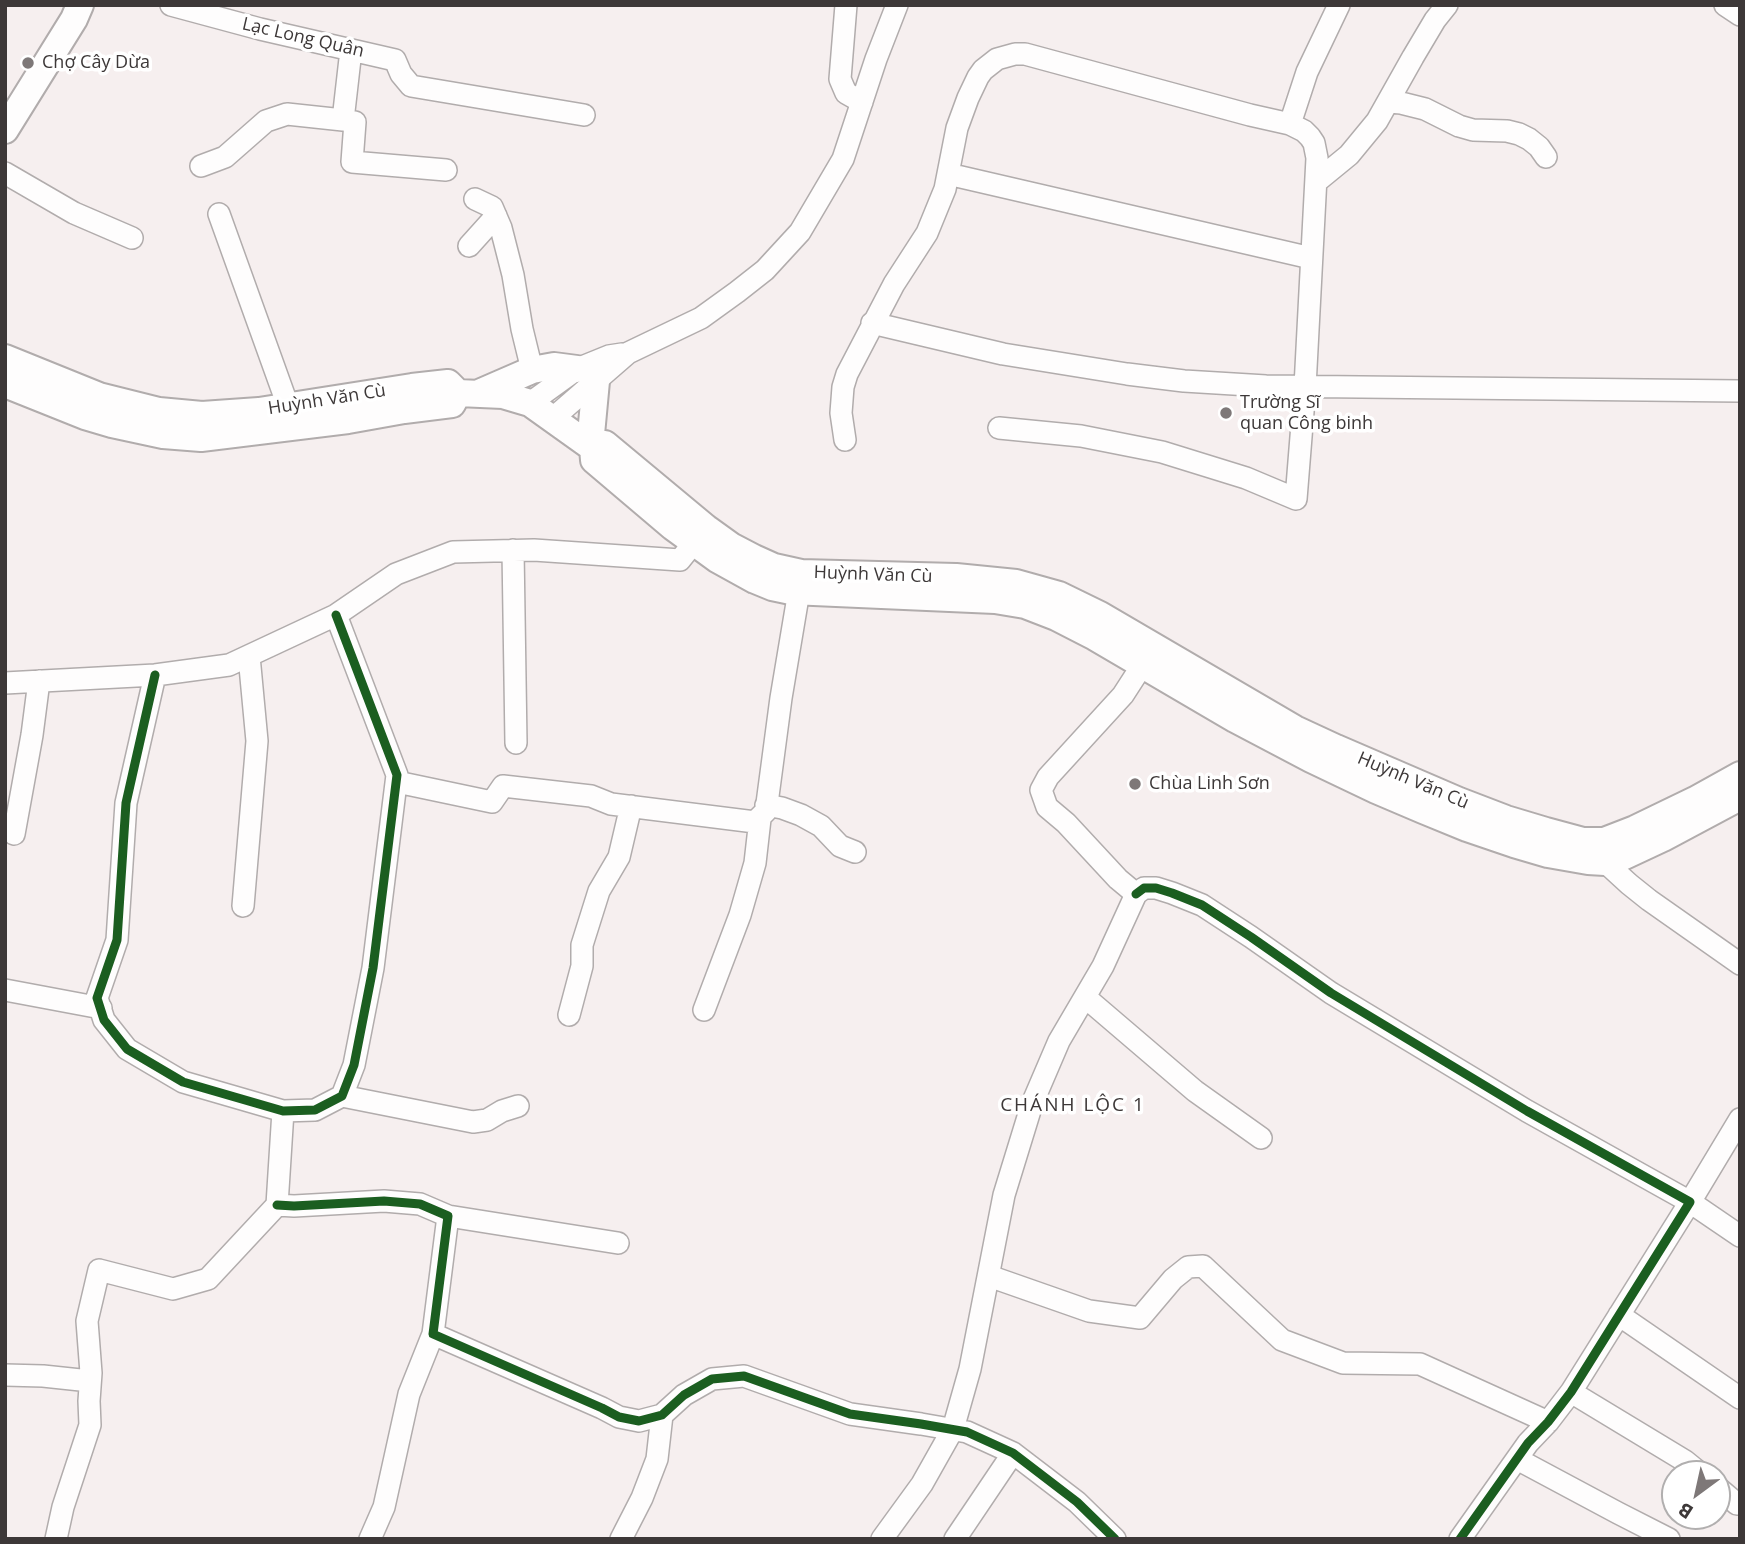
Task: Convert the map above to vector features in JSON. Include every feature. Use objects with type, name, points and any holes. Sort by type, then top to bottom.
[{"type":"main road","points":[[5,130],[80,5]]},
{"type":"main road","name":"Huỳnh Văn Cù","points":[[5,358],[99,396],[159,411],[244,423],[288,406],[448,383],[467,393],[503,395],[530,403],[591,447]]},
{"type":"main road","points":[[5,384],[85,416],[141,431],[201,438],[244,423],[348,421],[452,404],[467,393],[532,370],[554,366],[586,375],[594,460],[700,536],[717,559],[772,587],[799,591],[995,600],[1025,606],[1056,617],[1143,664],[1235,719],[1376,790],[1467,828],[1548,854],[1605,862],[1616,860],[1740,796]]},
{"type":"main road","name":"Huỳnh Văn Cù","points":[[700,536],[732,546],[786,570],[956,577],[1016,583],[1059,595],[1100,615],[1295,729],[1506,819],[1583,841],[1604,841],[1626,833],[1740,775]]},
{"type":"main road","points":[[1583,841],[1605,862]]},
{"type":"street","name":"Lạc Long Quân","points":[[171,5],[395,60],[401,74],[411,86],[584,115]]},
{"type":"street","points":[[846,5],[840,79],[846,93],[862,102]]},
{"type":"street","points":[[530,403],[701,318],[765,270],[800,232],[843,159],[897,5]]},
{"type":"street","points":[[1290,124],[1307,72],[1339,5]]},
{"type":"street","points":[[1316,182],[1349,155],[1377,121],[1435,20],[1447,5]]},
{"type":"street","points":[[1725,5],[1740,15]]},
{"type":"street","points":[[343,120],[351,50]]},
{"type":"street","points":[[845,440],[841,413],[843,387],[852,362],[894,284],[927,233],[937,212],[957,128],[968,98],[983,70],[997,60],[1025,54],[1290,124],[1304,131],[1314,143],[1317,158],[1296,499],[1246,478],[1162,452],[1081,436],[999,428]]},
{"type":"street","points":[[1389,102],[1425,110],[1473,130],[1519,134],[1539,147],[1546,157]]},
{"type":"street","points":[[201,166],[225,157],[266,121],[287,114],[355,122],[352,162],[446,170]]},
{"type":"street","points":[[5,173],[74,213],[132,239]]},
{"type":"street","points":[[948,174],[1311,258]]},
{"type":"street","points":[[475,199],[492,207],[496,216],[513,275],[532,370]]},
{"type":"street","points":[[219,214],[288,406]]},
{"type":"street","points":[[469,246],[496,216]]},
{"type":"street","points":[[872,323],[1003,354],[1184,381],[1305,387],[1740,391]]},
{"type":"street","points":[[552,419],[586,375]]},
{"type":"street","points":[[5,683],[155,675],[229,665],[336,615],[396,574],[453,552],[534,550],[680,560],[700,536]]},
{"type":"street","points":[[513,551],[516,743]]},
{"type":"street","points":[[704,1010],[740,915],[755,863],[799,591]]},
{"type":"street","points":[[336,615],[397,775],[373,968],[354,1065],[342,1096]]},
{"type":"street","points":[[243,906],[257,741],[249,656]]},
{"type":"street","points":[[1136,894],[1118,879],[1066,822],[1046,807],[1041,790],[1048,777],[1124,695],[1143,664]]},
{"type":"street","points":[[155,675],[126,803],[117,940],[97,998],[104,1020],[127,1049],[183,1082],[283,1111],[315,1110],[342,1096],[473,1122],[486,1120],[518,1106]]},
{"type":"street","points":[[15,834],[39,681]]},
{"type":"street","points":[[397,782],[492,802],[503,786],[592,796],[611,804],[755,822],[763,812],[782,808],[821,825],[840,846],[855,852]]},
{"type":"street","points":[[569,1015],[582,966],[582,946],[598,891],[619,857],[631,806]]},
{"type":"street","points":[[1605,862],[1648,900],[1740,964]]},
{"type":"street","points":[[882,1539],[922,1484],[953,1429],[970,1369],[1004,1195],[1032,1104],[1059,1041],[1103,966],[1136,894],[1144,888],[1172,892],[1202,905],[1331,993],[1527,1111],[1690,1202],[1740,1236]]},
{"type":"street","points":[[5,990],[101,1008]]},
{"type":"street","points":[[1085,997],[1195,1091],[1261,1138]]},
{"type":"street","points":[[56,1539],[63,1507],[90,1425],[87,1321],[100,1270],[173,1289],[208,1279],[277,1205],[283,1111]]},
{"type":"street","points":[[1460,1539],[1528,1443],[1571,1392],[1740,1119]]},
{"type":"street","points":[[277,1205],[384,1201],[420,1204],[448,1216],[618,1243]]},
{"type":"street","points":[[370,1539],[384,1507],[409,1394],[433,1334],[448,1216]]},
{"type":"street","points":[[989,1276],[1089,1311],[1140,1318],[1173,1279],[1188,1267],[1203,1266],[1282,1340],[1343,1363],[1420,1364],[1548,1422]]},
{"type":"street","points":[[1619,1315],[1740,1398]]},
{"type":"street","points":[[433,1334],[602,1408],[619,1418],[639,1421],[662,1415],[684,1395],[712,1379],[744,1376],[850,1414],[967,1432],[1013,1453],[1077,1502],[1105,1535]]},
{"type":"street","points":[[5,1375],[90,1381]]},
{"type":"street","points":[[1571,1392],[1683,1460]]},
{"type":"street","points":[[621,1539],[642,1498],[657,1459],[662,1415]]},
{"type":"street","points":[[955,1539],[1013,1453]]},
{"type":"street","points":[[1517,1459],[1670,1539]]},
{"type":"street","points":[[1731,1499],[1737,1504]]},
{"type":"cycle path","points":[[155,675],[126,803],[117,940],[97,998],[104,1020],[127,1049],[183,1082],[283,1111],[315,1110],[342,1096],[354,1065],[373,968],[397,775],[336,615]]},
{"type":"cycle path","points":[[1136,894],[1144,888],[1156,888],[1202,905],[1331,993],[1527,1111],[1690,1202],[1571,1392],[1528,1443],[1460,1539]]},
{"type":"cycle path","points":[[277,1205],[384,1201],[420,1204],[448,1216],[433,1334],[619,1417],[639,1421],[662,1415],[684,1395],[712,1379],[744,1376],[850,1414],[967,1432],[1013,1453],[1077,1502],[1115,1539]]},
{"type":"place","name":"Chợ Cây Dừa","points":[[28,63]]},
{"type":"place","name":"Trường Sĩ quan Công binh","points":[[1226,413]]},
{"type":"place","name":"Chùa Linh Sơn","points":[[1135,784]]},
{"type":"district","name":"CHÁNH LỘC 1","points":[[1073,1106]]}]
